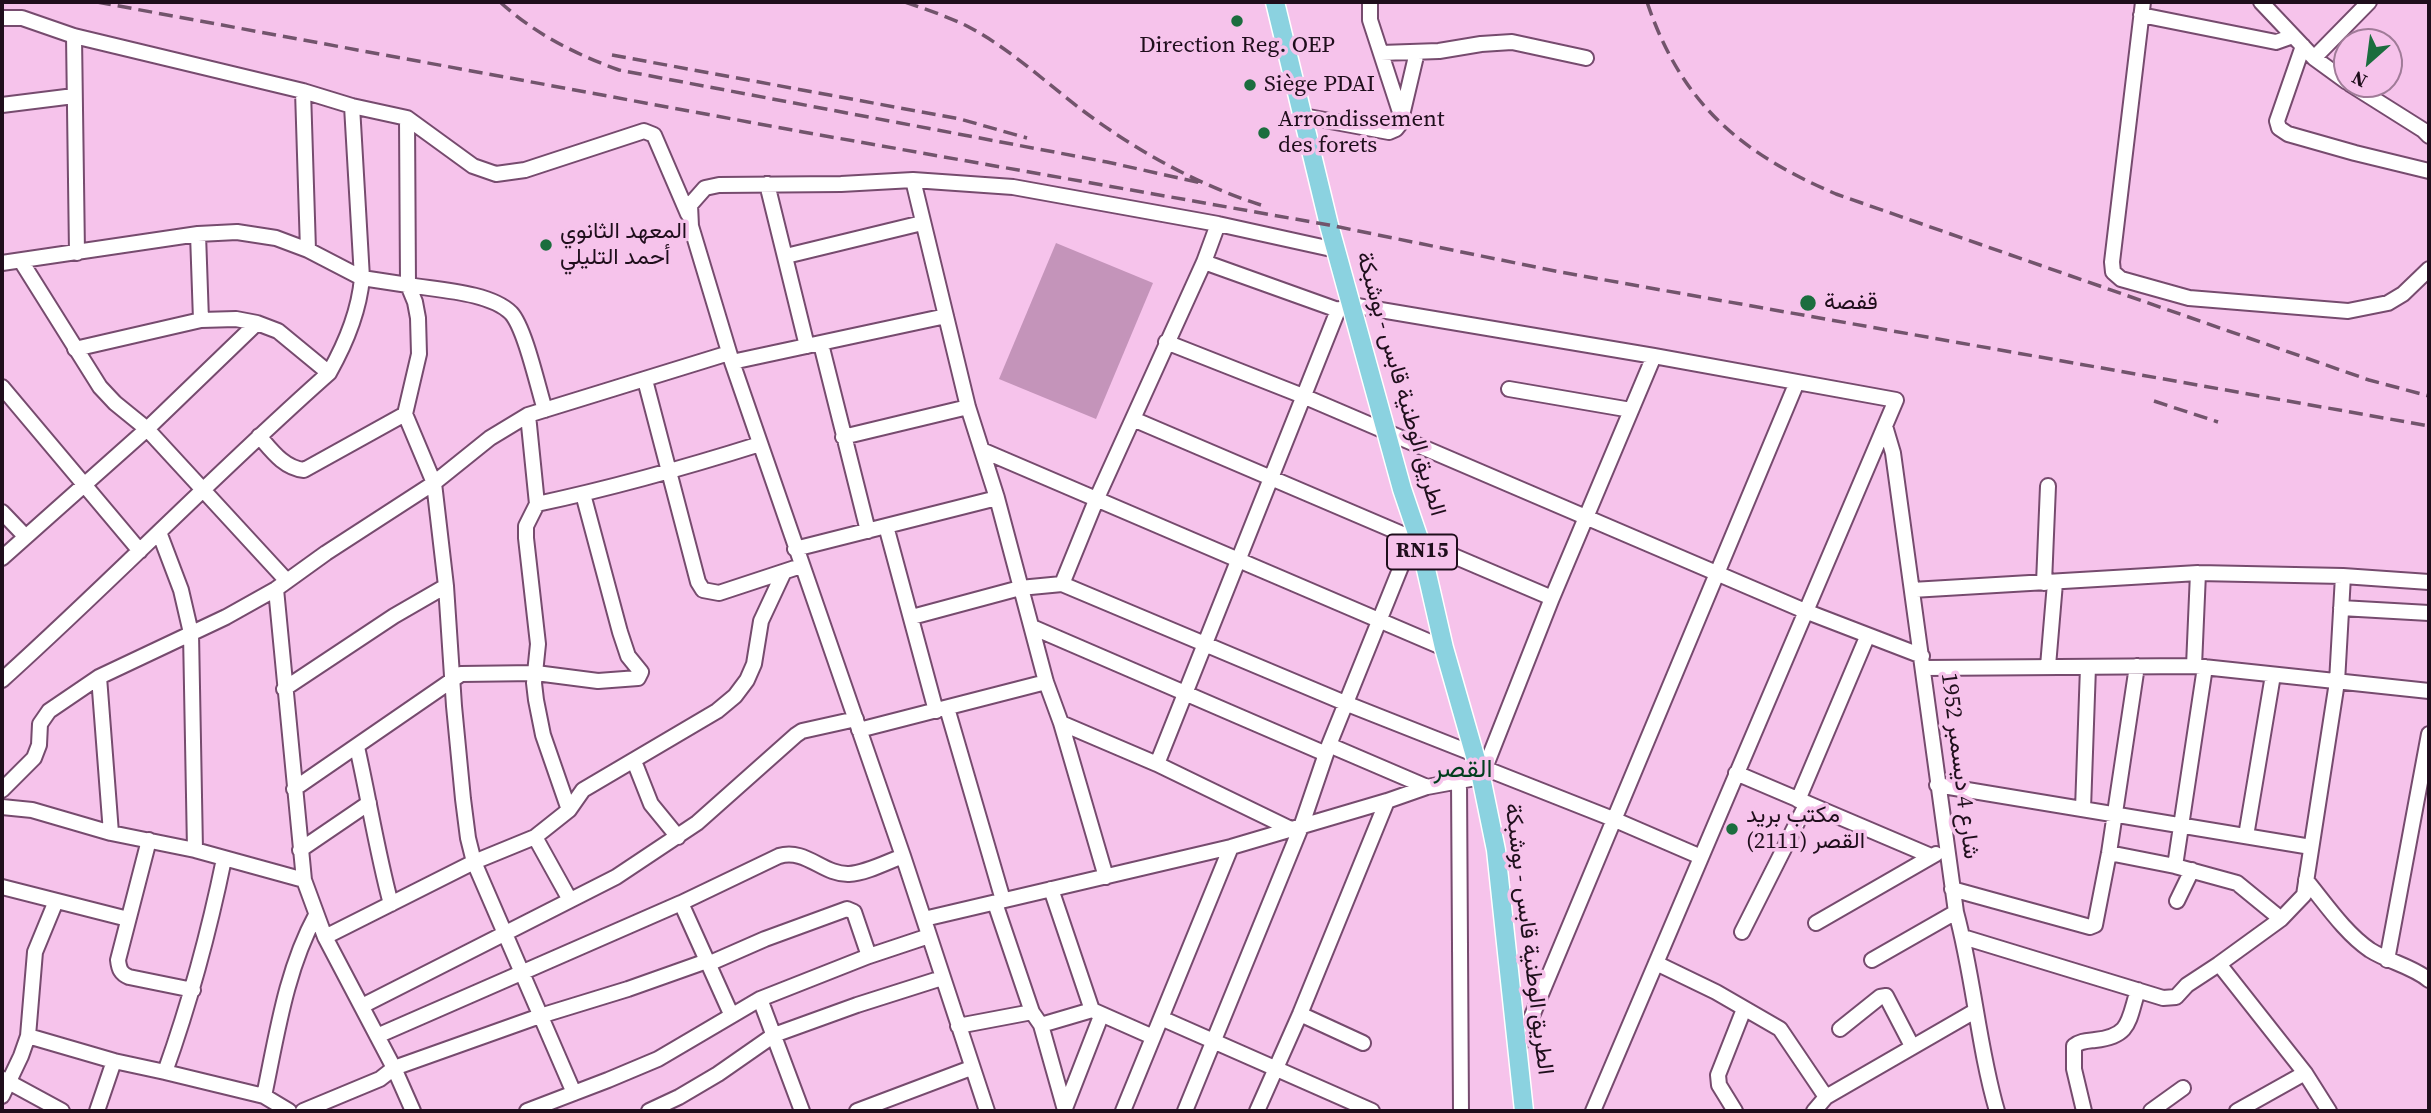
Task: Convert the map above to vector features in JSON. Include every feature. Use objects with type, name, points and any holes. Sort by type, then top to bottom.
[{"type":"main road","name":"الطريق الوطنية قابس - بوشبكة","points":[[1275,2],[1336,250],[1344,308],[1387,432],[1444,648],[1479,766],[1496,850],[1524,1111]]},
{"type":"street","points":[[1370,2],[1370,20],[1401,116]]},
{"type":"street","points":[[2261,2],[2314,58],[2333,72]]},
{"type":"street","points":[[2314,58],[2364,4]]},
{"type":"street","points":[[2298,41],[2276,42],[2142,8],[2112,270],[2116,276],[2131,284],[2189,298],[2348,311],[2388,303],[2403,294],[2429,268]]},
{"type":"street","points":[[2,18],[22,18],[74,36],[407,118],[473,166],[496,174],[525,170],[639,132],[654,135],[689,215],[731,358],[903,856],[987,1111]]},
{"type":"street","points":[[74,36],[77,253]]},
{"type":"street","points":[[2298,41],[2277,121],[2279,128],[2288,134],[2429,171]]},
{"type":"street","points":[[1381,53],[1439,51],[1512,42],[1586,58]]},
{"type":"street","points":[[1303,116],[1389,131],[1396,129],[1417,52]]},
{"type":"street","points":[[303,91],[308,250]]},
{"type":"street","points":[[2,105],[75,96]]},
{"type":"street","points":[[2373,98],[2429,136]]},
{"type":"street","points":[[2,680],[140,551],[202,488],[329,373],[340,354],[361,297],[352,106]]},
{"type":"street","points":[[407,118],[408,285],[418,318],[419,354],[405,414],[434,483],[446,586],[466,825],[474,862],[574,1093]]},
{"type":"street","points":[[689,215],[693,200],[705,188],[728,185],[814,185],[913,180],[1013,187],[1218,224],[1336,250]]},
{"type":"street","points":[[913,180],[968,407],[984,451],[1046,682],[1061,723],[1106,877]]},
{"type":"street","points":[[767,184],[786,256],[843,437],[868,531]]},
{"type":"street","points":[[786,256],[922,222]]},
{"type":"street","points":[[1062,584],[1097,498],[1204,262],[1218,224]]},
{"type":"street","points":[[2,263],[198,234],[237,232],[276,238],[308,250],[362,278],[482,298],[501,306],[512,314],[520,329],[545,410]]},
{"type":"street","points":[[198,234],[201,320]]},
{"type":"street","points":[[21,261],[100,387],[147,429],[202,488],[281,585],[284,689],[304,880],[326,937],[414,1111]]},
{"type":"street","points":[[1204,262],[1344,308],[1654,356],[1896,400],[1593,1111]]},
{"type":"street","points":[[1157,764],[1303,396],[1344,308]]},
{"type":"street","points":[[2,790],[34,758],[39,745],[40,723],[45,714],[99,677],[191,633],[281,585],[434,483],[490,438],[528,415],[731,358],[814,345],[946,316]]},
{"type":"street","points":[[75,349],[201,320],[236,319],[278,331],[329,373]]},
{"type":"street","points":[[2,558],[147,429],[257,323]]},
{"type":"street","points":[[1166,342],[1303,396],[1923,662],[2088,667],[2199,666],[2429,691]]},
{"type":"street","points":[[923,919],[1231,847],[1427,787],[1459,780],[1479,766],[1654,356]]},
{"type":"street","points":[[645,380],[698,582],[703,590],[719,593],[801,566]]},
{"type":"street","points":[[1519,1047],[1797,382]]},
{"type":"street","points":[[2,387],[140,551]]},
{"type":"street","points":[[1509,389],[1632,410]]},
{"type":"street","points":[[843,437],[968,407]]},
{"type":"street","points":[[259,436],[275,454],[293,468],[304,470],[405,414]]},
{"type":"street","points":[[528,415],[537,504],[526,526],[538,644],[536,700],[543,734],[569,810]]},
{"type":"street","points":[[1133,419],[1552,598]]},
{"type":"street","name":"شارع 4 ديسمبر 1952","points":[[1885,426],[1893,453],[1952,889],[1997,1111]]},
{"type":"street","points":[[537,504],[669,471],[760,443]]},
{"type":"street","points":[[984,451],[1444,648]]},
{"type":"street","points":[[2048,486],[2048,666]]},
{"type":"street","points":[[294,789],[461,674],[536,673],[598,681],[638,678],[641,674],[628,656],[620,632],[583,494]]},
{"type":"street","points":[[795,549],[997,498]]},
{"type":"street","points":[[2,512],[25,536]]},
{"type":"street","points":[[886,526],[1032,1012],[1041,1025],[1064,1111]]},
{"type":"street","points":[[159,532],[181,590],[191,633],[195,850]]},
{"type":"street","points":[[1185,1111],[1345,703],[1416,538]]},
{"type":"street","points":[[1912,590],[2198,573],[2343,576],[2429,582]]},
{"type":"street","points":[[2175,866],[2199,666],[2198,573]]},
{"type":"street","points":[[326,937],[474,862],[535,837],[569,810],[583,790],[717,711],[747,680],[754,664],[761,621],[783,574]]},
{"type":"street","points":[[1963,937],[2163,998],[2174,998],[2188,985],[2281,919],[2303,898],[2337,682],[2343,576]]},
{"type":"street","points":[[912,617],[1020,588],[1062,584],[1345,703],[1479,766],[1701,857]]},
{"type":"street","points":[[284,689],[383,623],[446,586]]},
{"type":"street","points":[[2341,608],[2429,613]]},
{"type":"street","points":[[1032,627],[1186,694],[1427,787]]},
{"type":"street","points":[[1742,932],[1802,802],[1867,637]]},
{"type":"street","points":[[1952,889],[2092,927],[2097,920],[2109,853],[2137,666]]},
{"type":"street","points":[[2083,809],[2088,667]]},
{"type":"street","points":[[2246,836],[2273,675]]},
{"type":"street","points":[[99,677],[111,833]]},
{"type":"street","points":[[362,1006],[616,877],[698,823],[784,743],[802,731],[942,709],[1046,682]]},
{"type":"street","points":[[1061,723],[1297,828]]},
{"type":"street","points":[[2387,960],[2429,734]]},
{"type":"street","points":[[357,747],[374,841],[391,904]]},
{"type":"street","points":[[634,761],[651,804],[678,837]]},
{"type":"street","points":[[1736,773],[1931,856]]},
{"type":"street","points":[[1459,780],[1461,1111]]},
{"type":"street","points":[[1937,785],[2311,847]]},
{"type":"street","points":[[1257,1111],[1300,1014],[1387,801]]},
{"type":"street","points":[[300,850],[369,803]]},
{"type":"street","points":[[2,807],[32,810],[111,833],[195,850],[304,880]]},
{"type":"street","points":[[535,837],[570,900]]},
{"type":"street","points":[[149,840],[118,960],[119,967],[124,975],[193,990]]},
{"type":"street","points":[[1123,1111],[1231,847]]},
{"type":"street","points":[[1816,923],[1931,856],[1946,851]]},
{"type":"street","points":[[2109,853],[2175,866],[2237,883],[2281,919]]},
{"type":"street","points":[[377,1036],[788,854],[804,856],[849,874],[903,856]]},
{"type":"street","points":[[165,1072],[193,990],[209,932],[224,859]]},
{"type":"street","points":[[2177,901],[2192,870]]},
{"type":"street","points":[[2306,880],[2366,947],[2429,980]]},
{"type":"street","points":[[2,887],[128,919]]},
{"type":"street","points":[[1051,889],[1097,1013],[1064,1111]]},
{"type":"street","points":[[2,1096],[6,1080],[27,1036],[36,951],[56,901]]},
{"type":"street","points":[[681,903],[731,1014]]},
{"type":"street","points":[[303,1111],[380,1079],[394,1068],[540,1016],[708,962],[847,909],[854,912],[869,956]]},
{"type":"street","points":[[1872,960],[1956,912]]},
{"type":"street","points":[[264,1096],[292,971],[299,947],[316,915]]},
{"type":"street","points":[[527,1111],[658,1059],[760,999],[869,956],[929,936]]},
{"type":"street","points":[[1657,962],[1780,1029],[1826,1097]]},
{"type":"street","points":[[2220,964],[2305,1073],[2329,1111]]},
{"type":"street","points":[[649,1111],[682,1104],[718,1074],[774,1035],[942,978]]},
{"type":"street","points":[[2084,1111],[2074,1069],[2074,1046],[2080,1042],[2115,1038],[2120,1034],[2126,1026],[2138,990]]},
{"type":"street","points":[[1840,1028],[1880,997],[1886,996],[1912,1046]]},
{"type":"street","points":[[760,999],[802,1111]]},
{"type":"street","points":[[1735,1111],[1719,1085],[1718,1075],[1744,1009]]},
{"type":"street","points":[[1815,1111],[1826,1097],[1975,1011]]},
{"type":"street","points":[[958,1026],[1032,1012]]},
{"type":"street","points":[[1041,1025],[1097,1013],[1153,1037]]},
{"type":"street","points":[[1300,1014],[1363,1043]]},
{"type":"street","points":[[1161,1018],[1372,1111]]},
{"type":"street","points":[[27,1036],[114,1062],[264,1096],[289,1111]]},
{"type":"street","points":[[97,1111],[114,1062]]},
{"type":"street","points":[[858,1111],[971,1068]]},
{"type":"street","points":[[2236,1111],[2305,1073]]},
{"type":"street","points":[[6,1080],[62,1111]]},
{"type":"street","points":[[2151,1111],[2183,1088]]},
{"type":"shaded area","points":[[1056,243],[1153,283],[1096,419],[999,379]]},
{"type":"railway","points":[[97,2],[803,132],[1329,225],[1560,272],[2429,426]]},
{"type":"railway","points":[[500,2],[527,24],[556,42],[619,70],[1107,162],[1201,183]]},
{"type":"railway","points":[[905,2],[981,34],[1102,125],[1145,152],[1191,177],[1261,205]]},
{"type":"railway","points":[[1647,2],[1677,69],[1696,96],[1743,142],[1802,178],[1836,194],[2369,380],[2429,396]]},
{"type":"railway","points":[[612,55],[960,119],[1027,138]]},
{"type":"railway","points":[[2154,401],[2218,422]]},
{"type":"place","name":"Direction Reg. OEP","points":[[1237,21]]},
{"type":"place","name":"Siège PDAI","points":[[1250,85]]},
{"type":"place","name":"Arrondissement des forets","points":[[1264,133]]},
{"type":"place","name":"المعهد الثانوي أحمد التليلي","points":[[546,245]]},
{"type":"place","name":"قفصة","points":[[1808,303]]},
{"type":"place","name":"مكتب بريد القصر (2111)","points":[[1732,829]]},
{"type":"district","name":"القصر","points":[[1463,770]]}]
